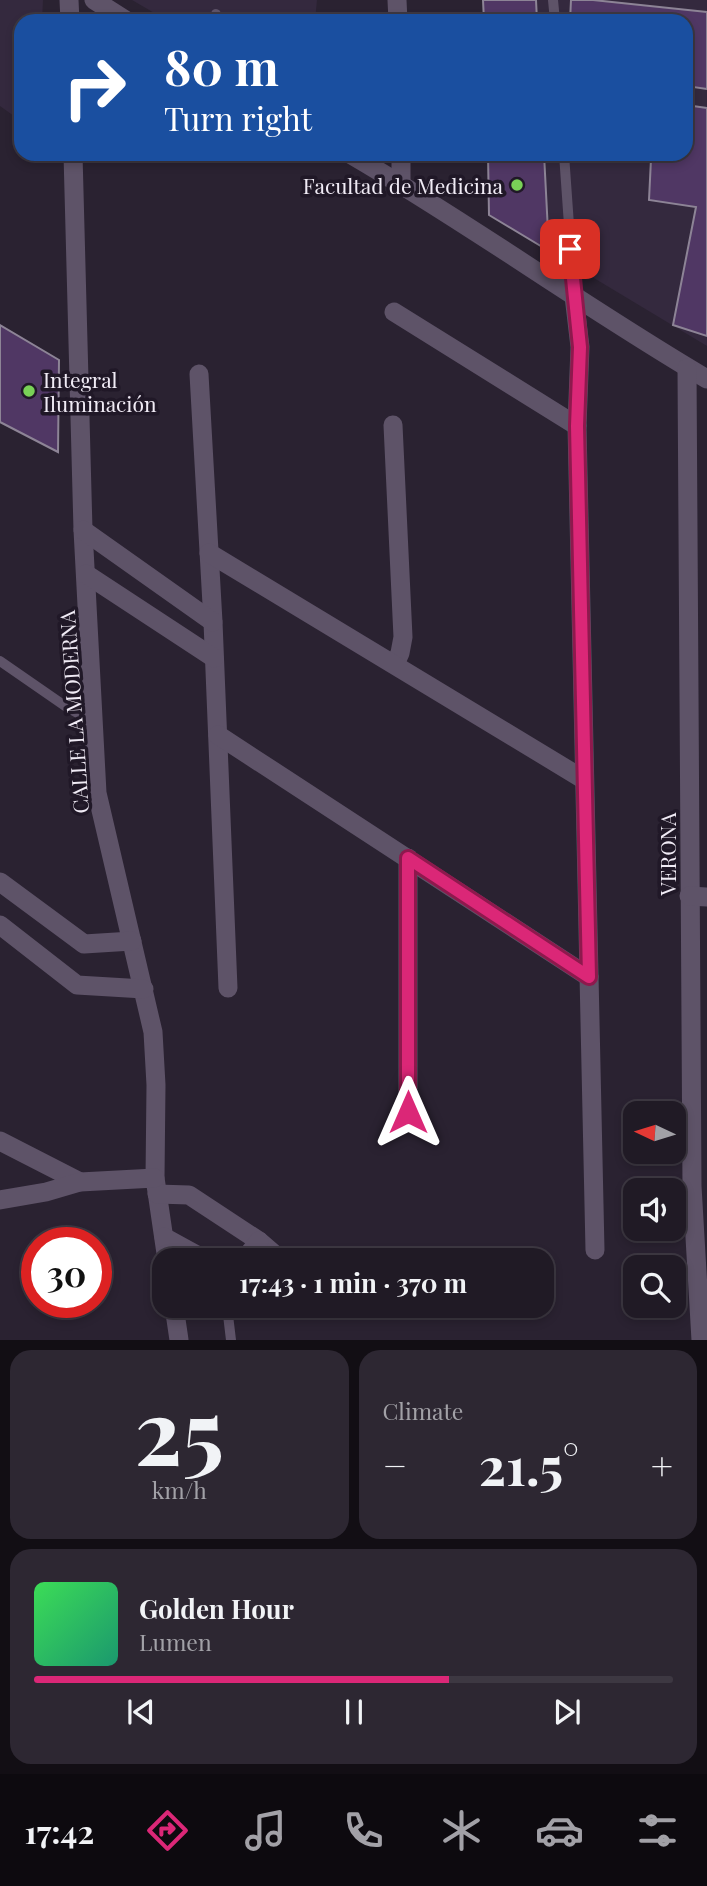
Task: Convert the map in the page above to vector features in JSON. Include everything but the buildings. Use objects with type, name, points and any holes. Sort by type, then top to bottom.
[{"type":"street","points":[[94,0],[116,14]]},
{"type":"street","name":"CALLE LA MODERNA","points":[[73,161],[83,530],[97,793],[153,1032],[156,1186],[165,1248]]},
{"type":"street","points":[[363,161],[707,379]]},
{"type":"street","points":[[401,161],[401,184]]},
{"type":"street","points":[[574,296],[580,347],[577,426],[594,1250]]},
{"type":"street","points":[[394,312],[577,426]]},
{"type":"street","name":"VERONA","points":[[687,368],[698,831],[701,1340]]},
{"type":"street","points":[[199,374],[213,622],[228,988]]},
{"type":"street","points":[[393,425],[403,637],[395,664]]},
{"type":"street","points":[[83,530],[213,622]]},
{"type":"street","points":[[209,553],[583,779]]},
{"type":"street","points":[[86,574],[214,658]]},
{"type":"street","points":[[218,734],[589,977]]},
{"type":"street","points":[[408,858],[408,1112]]},
{"type":"street","points":[[0,882],[83,944],[132,941]]},
{"type":"street","points":[[35,909],[7,931],[77,985],[144,989]]},
{"type":"street","points":[[0,1141],[80,1182]]},
{"type":"street","points":[[0,1199],[46,1192],[80,1182],[156,1186],[189,1195],[267,1248]]},
{"type":"street","points":[[164,1237],[184,1248]]},
{"type":"street","points":[[253,1248],[259,1241]]},
{"type":"street","points":[[176,1318],[179,1340]]},
{"type":"lane","points":[[564,161],[574,296]]},
{"type":"lane","points":[[0,661],[65,706],[94,722]]},
{"type":"lane","points":[[228,1318],[231,1340]]},
{"type":"shaded area","points":[[0,0],[43,0],[42,14],[14,14],[14,116],[0,106]]},
{"type":"shaded area","points":[[132,0],[317,0],[316,14],[156,14]]},
{"type":"shaded area","points":[[483,0],[707,0],[707,346],[489,215],[488,161],[693,161],[693,14],[484,14]]},
{"type":"place","name":"Facultad de Medicina","points":[[517,185]]},
{"type":"place","name":"Integral Iluminación","points":[[29,391]]},
{"type":"route","points":[[408,1112],[408,858],[589,977],[577,426],[580,347],[570,249]]}]
